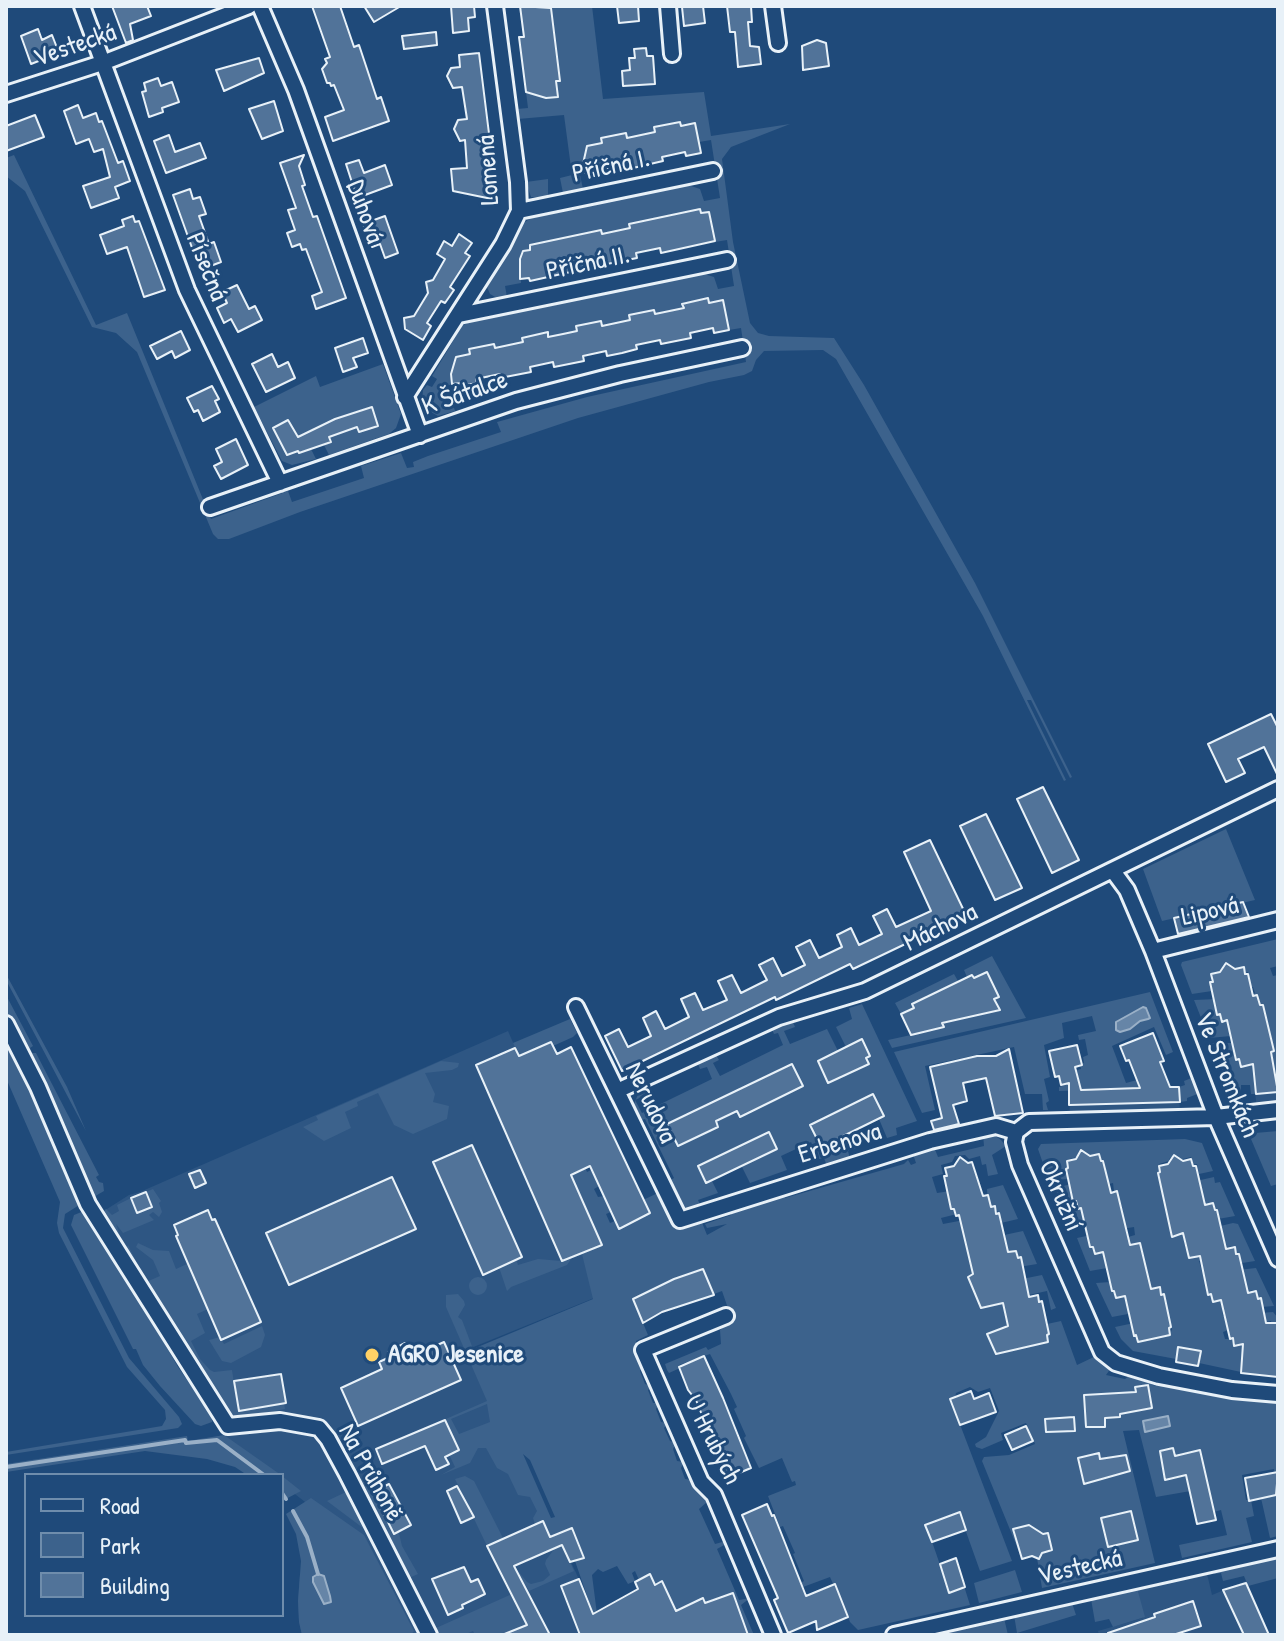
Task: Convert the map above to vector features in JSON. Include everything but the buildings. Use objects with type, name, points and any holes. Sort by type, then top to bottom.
[{"type":"street","name":"Písečná","points":[[82,6],[187,290],[280,483]]},
{"type":"street","name":"Vestecká","points":[[6,94],[105,62],[249,6]]},
{"type":"street","name":"Duhová","points":[[260,6],[296,90],[420,435]]},
{"type":"street","name":"Lomená","points":[[405,397],[503,244],[519,211],[495,6]]},
{"type":"street","points":[[668,6],[672,54]]},
{"type":"street","points":[[773,6],[778,43]]},
{"type":"street","name":"Příčná I.","points":[[519,211],[713,171]]},
{"type":"street","name":"Příčná II.","points":[[459,315],[727,260]]},
{"type":"street","name":"K Šátalce","points":[[210,507],[516,401],[569,386],[742,348]]},
{"type":"street","name":"Máchova","points":[[617,1091],[779,1017],[865,991],[1278,789]]},
{"type":"street","name":"Ve Stromkách","points":[[1113,871],[1127,890],[1153,951],[1216,1117],[1278,1259]]},
{"type":"street","name":"Lipová","points":[[1153,951],[1278,920]]},
{"type":"street","name":"Nerudova","points":[[576,1007],[680,1220]]},
{"type":"street","name":"Na Průhoně","points":[[6,1024],[57,1130],[78,1184],[228,1426],[244,1422],[280,1421],[319,1428],[328,1439],[429,1635]]},
{"type":"street","name":"Okružní","points":[[1278,1110],[1216,1117],[1029,1122],[1016,1132],[1014,1142],[1017,1157],[1102,1352],[1116,1363],[1159,1376],[1232,1390],[1278,1394]]},
{"type":"street","name":"Erbenova","points":[[680,1220],[930,1141],[996,1126],[1016,1132]]},
{"type":"street","name":"U Hrubých","points":[[726,1316],[643,1350],[701,1482],[714,1495],[773,1635]]},
{"type":"street","name":"Vestecká","points":[[894,1635],[1278,1549]]},
{"type":"shaded area","points":[[1143,1007],[1150,1018],[1130,1029],[1116,1030],[1116,1022]]},
{"type":"shaded area","points":[[508,1031],[602,1245],[604,1294],[471,1348],[605,1635],[302,1635],[298,1601],[300,1574],[341,1530],[284,1486],[284,1473],[267,1473],[225,1441],[228,1425],[96,1216],[129,1195]]},
{"type":"shaded area","points":[[1278,1078],[1278,1110],[1257,1111],[1254,1080]]},
{"type":"shaded area","points":[[1179,1087],[1180,1118],[1070,1121],[1069,1090]]},
{"type":"shaded area","points":[[1168,1416],[1170,1426],[1145,1432],[1143,1421]]},
{"type":"shaded area","points":[[1205,1565],[1212,1595],[1246,1581],[1270,1635],[1099,1635],[1098,1631],[1143,1618],[1133,1580]]},
{"type":"shaded area","points":[[318,1574],[324,1576],[331,1602],[324,1604],[313,1582],[313,1577]]},
{"type":"green space","points":[[546,6],[592,6],[603,99],[704,92],[711,136],[790,124],[731,147],[722,159],[733,242],[750,323],[758,333],[769,336],[834,338],[864,385],[975,583],[1072,777],[1031,700],[1027,700],[1064,781],[983,616],[836,359],[823,350],[764,351],[752,371],[744,375],[578,418],[229,539],[218,539],[213,534],[137,352],[116,333],[92,327],[25,191],[6,176],[6,158],[14,155],[96,325],[127,313],[211,519],[288,491],[292,502],[364,478],[361,466],[401,453],[407,468],[414,467],[413,462],[501,432],[497,422],[587,397],[746,362],[741,328],[729,330],[723,300],[709,303],[707,298],[683,304],[683,309],[655,314],[654,310],[629,315],[630,320],[602,326],[600,321],[576,326],[577,331],[548,337],[547,333],[495,348],[494,344],[470,349],[470,354],[456,357],[451,374],[452,384],[447,386],[455,411],[438,416],[424,408],[423,390],[427,385],[432,387],[437,379],[432,376],[462,326],[469,322],[701,273],[714,277],[718,289],[734,286],[727,240],[715,242],[709,212],[701,213],[700,209],[630,224],[630,229],[602,235],[600,230],[530,245],[530,250],[524,251],[520,259],[521,283],[505,286],[507,297],[497,298],[490,294],[487,287],[522,224],[531,218],[688,185],[700,189],[704,201],[720,198],[711,140],[699,142],[695,124],[681,126],[679,122],[655,127],[655,132],[627,138],[626,133],[602,138],[602,143],[586,149],[585,173],[580,175],[583,189],[563,193],[560,178],[572,175],[564,115],[518,119],[517,109],[528,108],[526,92],[534,91],[546,98],[557,97],[555,81],[560,80]]},
{"type":"green space","points":[[548,179],[548,197],[531,197],[526,182]]},
{"type":"green space","points":[[383,364],[401,414],[396,428],[389,434],[329,455],[324,445],[331,442],[296,438],[293,428],[274,428],[286,454],[311,449],[316,459],[292,465],[282,461],[254,407],[316,376],[320,387]]},
{"type":"green space","points":[[1226,829],[1255,900],[1162,921],[1143,869]]},
{"type":"green space","points":[[1278,939],[1278,966],[1270,968],[1273,976],[1278,975],[1278,1077],[1255,1080],[1256,1094],[1251,1094],[1250,1085],[1241,1085],[1241,1093],[1237,1093],[1229,1087],[1211,1043],[1235,1043],[1241,1067],[1273,1059],[1271,1052],[1274,1051],[1266,1028],[1269,1027],[1267,1018],[1264,1019],[1257,995],[1251,996],[1255,993],[1253,987],[1249,987],[1248,972],[1245,973],[1243,967],[1232,969],[1231,965],[1224,966],[1223,971],[1211,974],[1212,991],[1192,994],[1181,965],[1182,962]]},
{"type":"green space","points":[[992,956],[1026,1018],[892,1048],[888,1040],[943,1028],[942,1023],[999,1009],[995,999],[972,975],[967,977],[964,970]]},
{"type":"green space","points":[[6,974],[67,1087],[86,1131],[6,980]]},
{"type":"green space","points":[[954,974],[958,981],[955,987],[946,992],[944,988],[940,990],[941,994],[932,999],[930,995],[926,996],[927,1001],[918,1005],[912,1003],[914,1008],[901,1014],[895,1003]]},
{"type":"green space","points":[[1150,992],[1173,1052],[1166,1055],[1154,1027],[1112,1046],[1126,1083],[1137,1080],[1140,1088],[1059,1091],[1059,1087],[1079,1081],[1077,1070],[1084,1063],[1083,1057],[1088,1055],[1085,1039],[1079,1040],[1078,1035],[1096,1031],[1092,1016],[1062,1023],[1064,1038],[1044,1045],[1050,1077],[1044,1079],[1048,1110],[1043,1110],[1042,1094],[1025,1094],[1014,1047],[925,1066],[935,1110],[922,1113],[894,1052]]},
{"type":"green space","points":[[6,995],[33,1046],[30,1048],[32,1053],[36,1053],[99,1175],[96,1177],[103,1183],[104,1191],[92,1198],[67,1136],[6,1011]]},
{"type":"green space","points":[[1217,999],[1217,1014],[1222,1020],[1230,1019],[1231,1036],[1209,1038],[1194,1000]]},
{"type":"green space","points":[[862,1004],[917,1121],[896,1128],[897,1135],[887,1138],[879,1119],[884,1116],[873,1094],[810,1125],[821,1147],[850,1133],[857,1148],[848,1151],[850,1159],[827,1166],[824,1158],[819,1159],[811,1142],[781,1156],[787,1170],[750,1183],[742,1167],[777,1149],[769,1133],[698,1166],[706,1183],[712,1181],[718,1193],[698,1200],[701,1207],[686,1208],[678,1203],[667,1182],[674,1178],[645,1119],[638,1121],[635,1101],[642,1113],[712,1079],[707,1067],[700,1069],[697,1061],[715,1053],[719,1060],[713,1063],[720,1076],[783,1045],[778,1033],[774,1034],[771,1027],[792,1020],[795,1027],[784,1031],[790,1044],[827,1029],[838,1051],[818,1061],[829,1083],[868,1064],[866,1058],[870,1056],[862,1040],[846,1047],[836,1027],[852,1019],[849,1008]],"holes":[[[793,1064],[803,1086],[739,1116],[729,1094]],[[720,1119],[716,1121],[718,1127],[678,1146],[668,1124]]]},
{"type":"green space","points":[[570,1019],[577,1033],[573,1037],[553,1046],[550,1042],[535,1049],[587,1172],[591,1170],[599,1186],[594,1189],[598,1197],[604,1196],[611,1212],[606,1214],[610,1223],[615,1221],[619,1229],[649,1213],[643,1200],[660,1192],[676,1228],[701,1220],[707,1235],[727,1224],[707,1228],[705,1224],[731,1215],[731,1211],[783,1193],[785,1198],[904,1164],[908,1160],[911,1165],[916,1163],[913,1154],[934,1147],[938,1157],[984,1146],[983,1134],[994,1135],[1006,1146],[992,1155],[998,1174],[988,1176],[986,1164],[982,1165],[980,1156],[969,1159],[965,1155],[955,1156],[952,1162],[941,1165],[943,1174],[932,1177],[937,1193],[950,1191],[957,1214],[941,1218],[943,1224],[964,1220],[1005,1300],[1006,1320],[1009,1319],[1016,1349],[1048,1342],[1047,1324],[1061,1321],[1077,1365],[1096,1356],[1111,1368],[1106,1375],[1150,1380],[1152,1385],[1157,1386],[1161,1383],[1225,1396],[1278,1401],[1278,1492],[1274,1469],[1242,1475],[1246,1500],[1251,1500],[1254,1516],[1246,1518],[1252,1542],[1182,1558],[1179,1545],[1227,1535],[1221,1510],[1214,1512],[1208,1488],[1156,1497],[1139,1430],[1123,1431],[1155,1563],[1042,1588],[1037,1558],[1034,1555],[1022,1559],[982,1461],[984,1457],[1009,1455],[1035,1444],[1026,1423],[1001,1433],[1003,1440],[982,1449],[976,1447],[975,1444],[986,1437],[999,1411],[990,1388],[978,1392],[970,1387],[956,1393],[953,1406],[1012,1561],[980,1571],[959,1512],[926,1524],[949,1591],[964,1586],[970,1605],[858,1630],[850,1622],[830,1577],[803,1587],[795,1553],[783,1526],[780,1527],[768,1496],[796,1485],[795,1481],[792,1482],[782,1458],[759,1468],[744,1438],[746,1436],[734,1409],[737,1407],[710,1354],[679,1365],[680,1368],[669,1373],[667,1370],[665,1364],[721,1344],[720,1330],[732,1320],[722,1291],[714,1294],[703,1270],[674,1279],[633,1299],[648,1335],[636,1341],[636,1347],[644,1366],[640,1371],[645,1384],[652,1386],[648,1390],[653,1403],[659,1403],[656,1409],[661,1422],[668,1423],[664,1428],[670,1441],[676,1443],[673,1449],[677,1461],[684,1462],[681,1468],[685,1479],[692,1480],[707,1502],[699,1509],[715,1544],[726,1541],[717,1549],[739,1600],[750,1598],[741,1605],[754,1635],[728,1635],[683,1625],[662,1582],[655,1585],[650,1574],[639,1580],[635,1571],[632,1573],[635,1581],[628,1584],[617,1566],[603,1572],[598,1569],[592,1575],[597,1614],[594,1616],[575,1561],[584,1557],[572,1528],[558,1534],[574,1571],[529,1591],[514,1566],[527,1582],[543,1581],[550,1575],[545,1564],[555,1548],[543,1521],[535,1524],[533,1518],[537,1511],[530,1497],[518,1495],[508,1474],[497,1468],[486,1448],[478,1448],[470,1463],[441,1475],[455,1467],[437,1429],[409,1435],[487,1401],[446,1307],[446,1295],[458,1294],[464,1301],[458,1317],[473,1349],[593,1299],[582,1254],[602,1245],[513,1043]],"holes":[[[487,1404],[490,1422],[459,1434],[451,1419]],[[523,1454],[530,1460],[555,1517],[551,1518]]]},
{"type":"green space","points":[[6,1036],[57,1139],[81,1204],[65,1214],[63,1228],[129,1358],[179,1417],[182,1424],[178,1428],[6,1455],[6,1452],[162,1426],[166,1419],[165,1410],[127,1367],[59,1233],[60,1202],[6,1078]]},
{"type":"green space","points":[[441,1061],[459,1063],[452,1070],[425,1073],[435,1094],[433,1102],[449,1106],[447,1119],[413,1134],[394,1125],[378,1093],[357,1102],[358,1106],[345,1112],[351,1128],[324,1141],[303,1127],[318,1120],[316,1116]]},
{"type":"green space","points":[[1194,1077],[1200,1093],[1180,1102],[1179,1087]]},
{"type":"green space","points":[[648,1087],[651,1093],[636,1100],[639,1092]]},
{"type":"green space","points":[[1278,1131],[1278,1184],[1271,1186],[1251,1139],[1255,1133]]},
{"type":"green space","points":[[1185,1139],[1202,1143],[1213,1171],[1199,1174],[1197,1164],[1193,1165],[1191,1157],[1179,1160],[1174,1156],[1159,1164],[1159,1182],[1162,1182],[1165,1205],[1176,1210],[1187,1240],[1184,1241],[1186,1250],[1201,1253],[1203,1260],[1199,1261],[1202,1271],[1205,1270],[1207,1294],[1210,1293],[1212,1299],[1223,1297],[1223,1316],[1227,1316],[1231,1329],[1223,1332],[1225,1339],[1232,1339],[1234,1345],[1273,1329],[1271,1321],[1265,1322],[1260,1313],[1273,1312],[1278,1318],[1278,1362],[1241,1372],[1199,1363],[1201,1351],[1179,1347],[1176,1359],[1133,1351],[1115,1327],[1134,1323],[1133,1336],[1137,1336],[1138,1342],[1170,1335],[1172,1329],[1169,1318],[1166,1318],[1164,1294],[1161,1295],[1159,1287],[1149,1289],[1141,1260],[1144,1259],[1142,1249],[1139,1249],[1138,1243],[1128,1245],[1128,1237],[1135,1235],[1134,1227],[1122,1229],[1121,1205],[1110,1193],[1114,1191],[1113,1183],[1109,1184],[1103,1171],[1106,1170],[1104,1160],[1101,1161],[1099,1154],[1086,1156],[1080,1153],[1066,1160],[1068,1179],[1053,1180],[1048,1178],[1038,1149],[1041,1144]]},
{"type":"green space","points":[[1214,1177],[1215,1183],[1220,1182],[1235,1216],[1218,1219],[1211,1203],[1201,1205],[1196,1181]]},
{"type":"green space","points":[[1071,1184],[1073,1201],[1078,1207],[1085,1206],[1085,1224],[1070,1227],[1055,1188]]},
{"type":"green space","points":[[1003,1185],[1018,1219],[1001,1223],[999,1212],[988,1208],[987,1189]]},
{"type":"green space","points":[[153,1189],[161,1201],[159,1217],[153,1212],[149,1215],[154,1220],[123,1233],[116,1224],[119,1233],[108,1225],[103,1212],[106,1209],[112,1215],[119,1211],[117,1205],[131,1198],[137,1213],[152,1207],[146,1192]]},
{"type":"green space","points":[[84,1211],[101,1234],[178,1367],[212,1416],[212,1422],[201,1426],[195,1424],[160,1386],[143,1365],[136,1349],[133,1349],[71,1225],[74,1215]]},
{"type":"green space","points":[[1238,1224],[1255,1261],[1236,1264],[1240,1262],[1233,1246],[1223,1248],[1216,1227]]},
{"type":"green space","points":[[1023,1231],[1037,1264],[1019,1267],[1012,1251],[1006,1252],[1004,1235]]},
{"type":"green space","points":[[1091,1235],[1093,1247],[1106,1250],[1104,1258],[1107,1268],[1090,1271],[1077,1238]]},
{"type":"green space","points":[[138,1243],[153,1250],[169,1251],[176,1269],[187,1264],[208,1309],[197,1314],[205,1333],[191,1341],[210,1370],[232,1370],[238,1410],[284,1403],[285,1409],[238,1418],[221,1407],[126,1251],[128,1245],[146,1282],[160,1276],[153,1260],[136,1247]]},
{"type":"green space","points":[[573,1256],[567,1265],[507,1291],[499,1267],[516,1259],[518,1265],[538,1259],[561,1261]]},
{"type":"green space","points":[[1256,1268],[1274,1306],[1261,1307],[1254,1290],[1244,1292],[1238,1270]]},
{"type":"green space","points":[[1042,1275],[1056,1308],[1051,1310],[1047,1291],[1024,1296],[1022,1279]]},
{"type":"green space","points":[[474,1277],[482,1277],[487,1286],[485,1293],[474,1295],[469,1290],[469,1282]]},
{"type":"green space","points":[[1110,1282],[1112,1291],[1128,1294],[1128,1314],[1112,1317],[1096,1283]]},
{"type":"green space","points":[[262,1326],[265,1335],[261,1347],[231,1363],[222,1361],[209,1340],[220,1337],[224,1344]]},
{"type":"green space","points":[[224,1435],[278,1473],[244,1473],[235,1467],[207,1459],[145,1451],[6,1472],[6,1464],[187,1436],[188,1441]]},
{"type":"green space","points":[[370,1475],[373,1489],[394,1531],[398,1529],[402,1546],[418,1574],[409,1578],[357,1481]]},
{"type":"green space","points":[[465,1476],[474,1481],[503,1538],[487,1546],[455,1479]]},
{"type":"green space","points":[[284,1478],[301,1491],[284,1500]]},
{"type":"green space","points":[[346,1492],[367,1531],[327,1501]]},
{"type":"green space","points":[[1278,1495],[1278,1536],[1270,1538],[1261,1498]]},
{"type":"green space","points":[[311,1498],[364,1535],[414,1631],[411,1635],[302,1635],[298,1601],[301,1561],[296,1534],[286,1514]]},
{"type":"green space","points":[[1278,1557],[1278,1578],[1248,1586],[1244,1576],[1223,1581],[1221,1573],[1214,1574],[1216,1571]]},
{"type":"green space","points":[[1015,1570],[1022,1592],[979,1603],[974,1583]]},
{"type":"green space","points":[[1137,1588],[1145,1617],[1113,1627],[1109,1619],[1095,1622],[1091,1599]]},
{"type":"green space","points":[[512,1594],[532,1635],[475,1635],[473,1631],[464,1635],[439,1635],[436,1628]]},
{"type":"green space","points":[[1072,1603],[1076,1615],[1017,1633],[1014,1615]]},
{"type":"green space","points":[[1004,1618],[1008,1635],[924,1635]]},
{"type":"waterway","points":[[6,1467],[185,1440],[186,1443],[217,1440],[261,1473]]},
{"type":"waterway","points":[[293,1511],[307,1537],[318,1574]]},
{"type":"place","name":"AGRO Jesenice","points":[[372,1355]]}]
